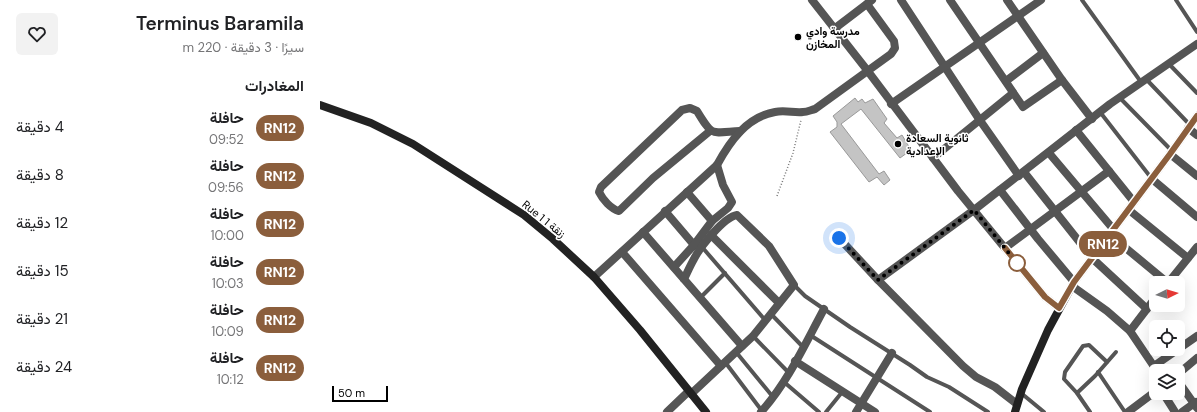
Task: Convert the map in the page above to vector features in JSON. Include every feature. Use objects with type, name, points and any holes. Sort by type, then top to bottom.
[{"type":"street","points":[[812,0],[974,210],[1045,297],[1059,308]]},
{"type":"street","points":[[901,0],[979,119],[1021,174],[1055,211],[1093,259],[1147,309]]},
{"type":"street","points":[[950,0],[1023,107],[1062,80]]},
{"type":"street","points":[[1007,0],[1062,80],[1092,119]]},
{"type":"street","points":[[891,104],[1041,0]]},
{"type":"street","points":[[594,277],[717,165],[740,131],[756,118],[775,112],[803,112],[815,108],[891,54],[895,48],[894,41],[869,2],[834,29]]},
{"type":"street","points":[[878,280],[1050,153],[1076,130],[1100,112],[1197,44]]},
{"type":"street","points":[[1006,81],[1044,53]]},
{"type":"street","points":[[933,158],[979,119],[1013,93]]},
{"type":"street","name":"Rue 1 زنقة 1","points":[[320,105],[372,123],[419,148],[524,215],[594,277],[640,330],[706,412]]},
{"type":"street","points":[[710,131],[653,178],[620,211],[615,210],[599,192],[601,187],[682,110],[690,108],[697,111],[710,131],[714,133],[740,131]]},
{"type":"street","points":[[839,238],[878,280],[963,366],[976,377],[995,387],[1016,408],[1048,330],[1073,284],[1093,259],[1197,116]]},
{"type":"street","points":[[1189,127],[1197,135]]},
{"type":"street","points":[[1076,130],[1134,202]]},
{"type":"street","points":[[1050,153],[1112,233],[1160,276]]},
{"type":"street","points":[[1171,153],[1197,176]]},
{"type":"street","points":[[674,267],[694,245],[712,221],[728,208],[732,202],[723,185],[717,165]]},
{"type":"street","points":[[1005,248],[1109,171]]},
{"type":"street","points":[[1152,179],[1197,218]]},
{"type":"street","points":[[1000,190],[1073,284],[1130,331],[1153,364]]},
{"type":"street","points":[[687,192],[712,221]]},
{"type":"street","points":[[1129,210],[1188,258]]},
{"type":"street","points":[[666,211],[694,245]]},
{"type":"street","points":[[667,412],[753,336],[794,285],[769,246],[741,217],[737,215],[732,216],[711,235],[694,259],[684,279]]},
{"type":"street","points":[[643,232],[700,298],[739,349]]},
{"type":"street","points":[[711,235],[779,303]]},
{"type":"street","points":[[1174,276],[1197,247]]},
{"type":"street","points":[[622,252],[723,364]]},
{"type":"street","points":[[1130,331],[1149,306]]},
{"type":"street","points":[[762,411],[784,382],[824,309]]},
{"type":"street","points":[[1162,364],[1197,336]]},
{"type":"street","points":[[856,412],[892,353]]},
{"type":"street","points":[[1185,368],[1197,358]]},
{"type":"street","points":[[795,361],[875,412]]},
{"type":"street","points":[[1182,412],[1196,405],[1185,391]]},
{"type":"street","points":[[1130,411],[1149,396]]},
{"type":"street","points":[[1167,400],[1175,412]]},
{"type":"lane","points":[[1082,0],[1144,81],[1189,127]]},
{"type":"lane","points":[[1176,0],[1197,32]]},
{"type":"lane","points":[[1169,64],[1197,93]]},
{"type":"lane","points":[[1120,98],[1171,153]]},
{"type":"lane","points":[[1100,112],[1152,179]]},
{"type":"lane","points":[[702,247],[768,317],[803,347]]},
{"type":"lane","points":[[700,298],[725,273]]},
{"type":"lane","points":[[794,285],[804,296],[850,327],[927,377],[955,391],[988,412]]},
{"type":"lane","points":[[810,335],[930,412]]},
{"type":"lane","points":[[753,336],[789,373]]},
{"type":"lane","points":[[1090,412],[1077,393],[1064,379],[1065,372],[1086,344],[1107,362]]},
{"type":"lane","points":[[739,349],[773,397]]},
{"type":"lane","points":[[1077,393],[1116,352]]},
{"type":"lane","points":[[723,364],[762,411]]},
{"type":"lane","points":[[1098,372],[1130,411]]},
{"type":"lane","points":[[784,382],[819,412]]},
{"type":"lane","points":[[826,412],[843,391]]},
{"type":"lane","points":[[1021,393],[1044,412]]},
{"type":"path","points":[[777,196],[793,153],[803,112]]},
{"type":"building","name":"ثانوية السعادة الإعدادية","points":[[855,98],[858,102],[862,99],[865,103],[873,99],[887,119],[884,123],[897,138],[902,135],[911,150],[900,158],[861,109],[841,124],[879,174],[884,171],[890,180],[884,185],[877,177],[869,182],[830,132],[837,127],[837,122],[833,116]]},
{"type":"bus line","name":"RN12","points":[[1005,248],[1045,297],[1059,308],[1074,282],[1093,259],[1197,116]]},
{"type":"place","name":"مدرسة وادي المخازن","points":[[798,37]]},
{"type":"place","name":"ثانوية السعادة الإعدادية","points":[[898,144]]},
{"type":"route","points":[[839,238],[878,280],[974,210],[1017,263]]}]
